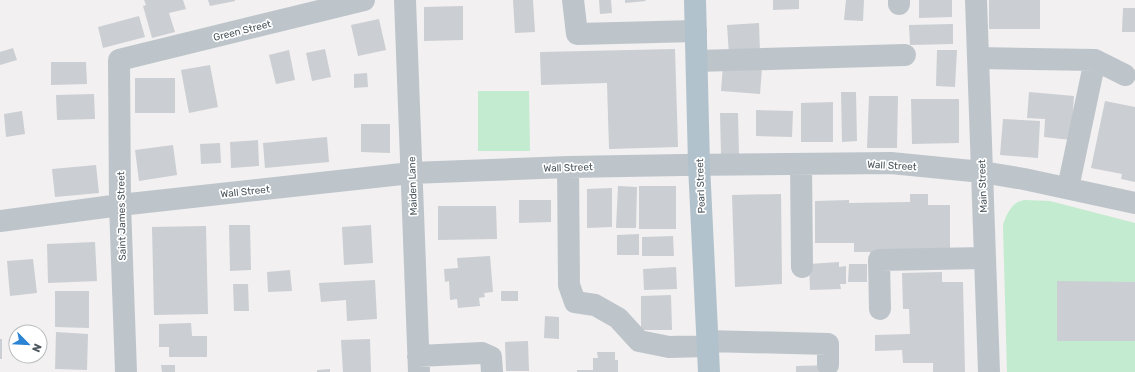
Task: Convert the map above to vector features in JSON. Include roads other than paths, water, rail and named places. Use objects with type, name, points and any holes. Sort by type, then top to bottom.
[{"type":"main road","name":"Pearl Street","points":[[695,0],[699,165],[709,372]]},
{"type":"street","name":"Green Street","points":[[119,60],[364,0]]},
{"type":"street","name":"Maiden Lane","points":[[405,0],[418,364]]},
{"type":"street","points":[[573,0],[577,34],[696,31]]},
{"type":"street","name":"Main Street","points":[[976,0],[988,372]]},
{"type":"street","points":[[697,61],[905,55]]},
{"type":"street","points":[[978,58],[1095,60],[1125,75]]},
{"type":"street","name":"Saint James Street","points":[[119,60],[120,204],[126,372]]},
{"type":"street","points":[[1068,188],[1095,60]]},
{"type":"street","name":"Wall Street","points":[[0,221],[120,204],[411,173],[568,167],[891,163],[982,172],[1024,178],[1135,203]]},
{"type":"street","points":[[801,164],[802,267]]},
{"type":"street","points":[[568,167],[569,285],[575,302],[595,306],[618,318],[639,341],[669,347],[707,343],[828,344],[828,365]]},
{"type":"street","points":[[880,309],[880,260],[984,258]]},
{"type":"street","points":[[418,364],[482,353],[491,357],[492,372]]}]
